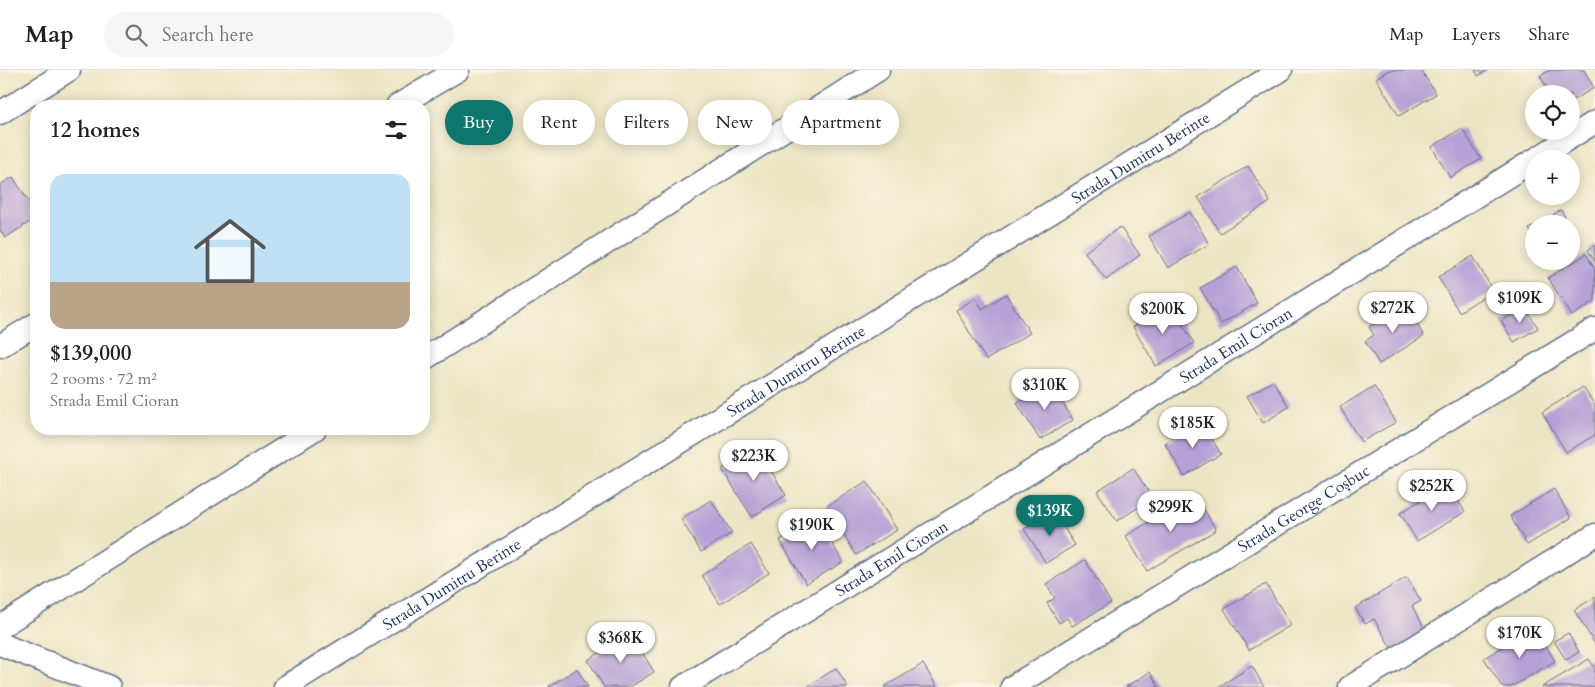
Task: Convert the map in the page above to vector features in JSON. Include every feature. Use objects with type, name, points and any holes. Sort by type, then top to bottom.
[{"type":"street","points":[[0,113],[69,70]]},
{"type":"street","points":[[408,100],[458,70]]},
{"type":"street","points":[[430,355],[878,70]]},
{"type":"street","name":"Strada Dumitru Berinte","points":[[285,687],[1281,70]]},
{"type":"street","name":"Strada Emil Cioran","points":[[1551,150],[1595,122]]},
{"type":"street","name":"Strada Emil Cioran","points":[[683,687],[1525,166]]},
{"type":"street","points":[[0,346],[30,328]]},
{"type":"street","name":"Strada George Coșbuc","points":[[1012,687],[1595,328]]},
{"type":"street","points":[[0,627],[305,435]]},
{"type":"street","points":[[1350,687],[1595,535]]},
{"type":"street","points":[[0,644],[109,687]]},
{"type":"building","points":[[1389,70],[1421,70],[1436,94],[1399,116],[1376,78]]},
{"type":"building","points":[[1475,70],[1488,70],[1478,76]]},
{"type":"building","points":[[1550,70],[1584,70],[1594,88],[1580,96],[1580,85],[1546,85],[1540,76]]},
{"type":"building","points":[[1462,128],[1481,159],[1450,178],[1432,147]]},
{"type":"building","points":[[1248,166],[1270,202],[1220,233],[1198,197]]},
{"type":"building","points":[[13,177],[30,204],[30,222],[5,238],[0,230],[0,185]]},
{"type":"building","points":[[1561,210],[1564,215],[1553,215]]},
{"type":"building","points":[[1190,212],[1209,244],[1168,268],[1149,236]]},
{"type":"building","points":[[1120,227],[1140,255],[1106,280],[1085,252]]},
{"type":"building","points":[[1595,245],[1595,262],[1588,250]]},
{"type":"building","points":[[1586,254],[1595,269],[1595,301],[1572,316],[1548,278],[1561,270],[1580,270],[1580,258]]},
{"type":"building","points":[[1473,256],[1493,291],[1459,312],[1438,277]]},
{"type":"building","points":[[1237,267],[1257,303],[1221,324],[1200,288]]},
{"type":"building","points":[[1006,294],[1030,333],[986,360],[956,310],[976,298],[982,309]]},
{"type":"building","points":[[1170,304],[1194,343],[1156,366],[1133,327]]},
{"type":"building","points":[[1406,305],[1424,336],[1379,364],[1365,341],[1374,335],[1369,327]]},
{"type":"building","points":[[1525,307],[1538,328],[1514,342],[1501,321]]},
{"type":"building","points":[[1273,381],[1289,407],[1263,423],[1247,396]]},
{"type":"building","points":[[1050,382],[1073,420],[1040,440],[1017,403]]},
{"type":"building","points":[[1374,386],[1396,422],[1361,442],[1340,407]]},
{"type":"building","points":[[1583,387],[1595,406],[1595,435],[1566,452],[1542,412]]},
{"type":"building","points":[[1201,421],[1221,454],[1184,476],[1165,443]]},
{"type":"building","points":[[756,447],[786,495],[752,517],[722,469]]},
{"type":"building","points":[[1133,468],[1153,498],[1117,521],[1097,491]]},
{"type":"building","points":[[867,481],[897,530],[856,555],[827,506]]},
{"type":"building","points":[[1448,484],[1465,512],[1417,541],[1400,513]]},
{"type":"building","points":[[1554,489],[1571,518],[1527,545],[1510,516]]},
{"type":"building","points":[[1195,494],[1216,530],[1147,571],[1126,536]]},
{"type":"building","points":[[711,500],[732,533],[701,552],[681,519]]},
{"type":"building","points":[[1053,511],[1075,545],[1046,563],[1024,529]]},
{"type":"building","points":[[817,518],[843,562],[806,584],[780,540]]},
{"type":"building","points":[[751,544],[769,573],[720,604],[702,575]]},
{"type":"building","points":[[1085,560],[1111,603],[1072,626],[1067,618],[1059,623],[1047,603],[1055,598],[1046,584]]},
{"type":"building","points":[[1407,577],[1421,601],[1412,606],[1427,633],[1394,653],[1374,619],[1365,624],[1355,608]]},
{"type":"building","points":[[1266,584],[1291,625],[1249,650],[1224,609]]},
{"type":"building","points":[[1595,597],[1595,644],[1574,610]]},
{"type":"building","points":[[1535,628],[1555,661],[1511,687],[1502,687],[1484,658]]},
{"type":"building","points":[[1568,633],[1579,652],[1566,660],[1554,641]]},
{"type":"building","points":[[631,634],[654,672],[630,687],[604,687],[588,660]]},
{"type":"building","points":[[1589,659],[1595,668],[1595,687],[1542,687]]},
{"type":"building","points":[[923,664],[937,687],[884,687]]},
{"type":"building","points":[[1252,666],[1264,687],[1218,687]]},
{"type":"building","points":[[836,668],[848,687],[807,687]]},
{"type":"building","points":[[577,669],[588,687],[548,687]]},
{"type":"building","points":[[1150,672],[1159,687],[1126,687]]}]
